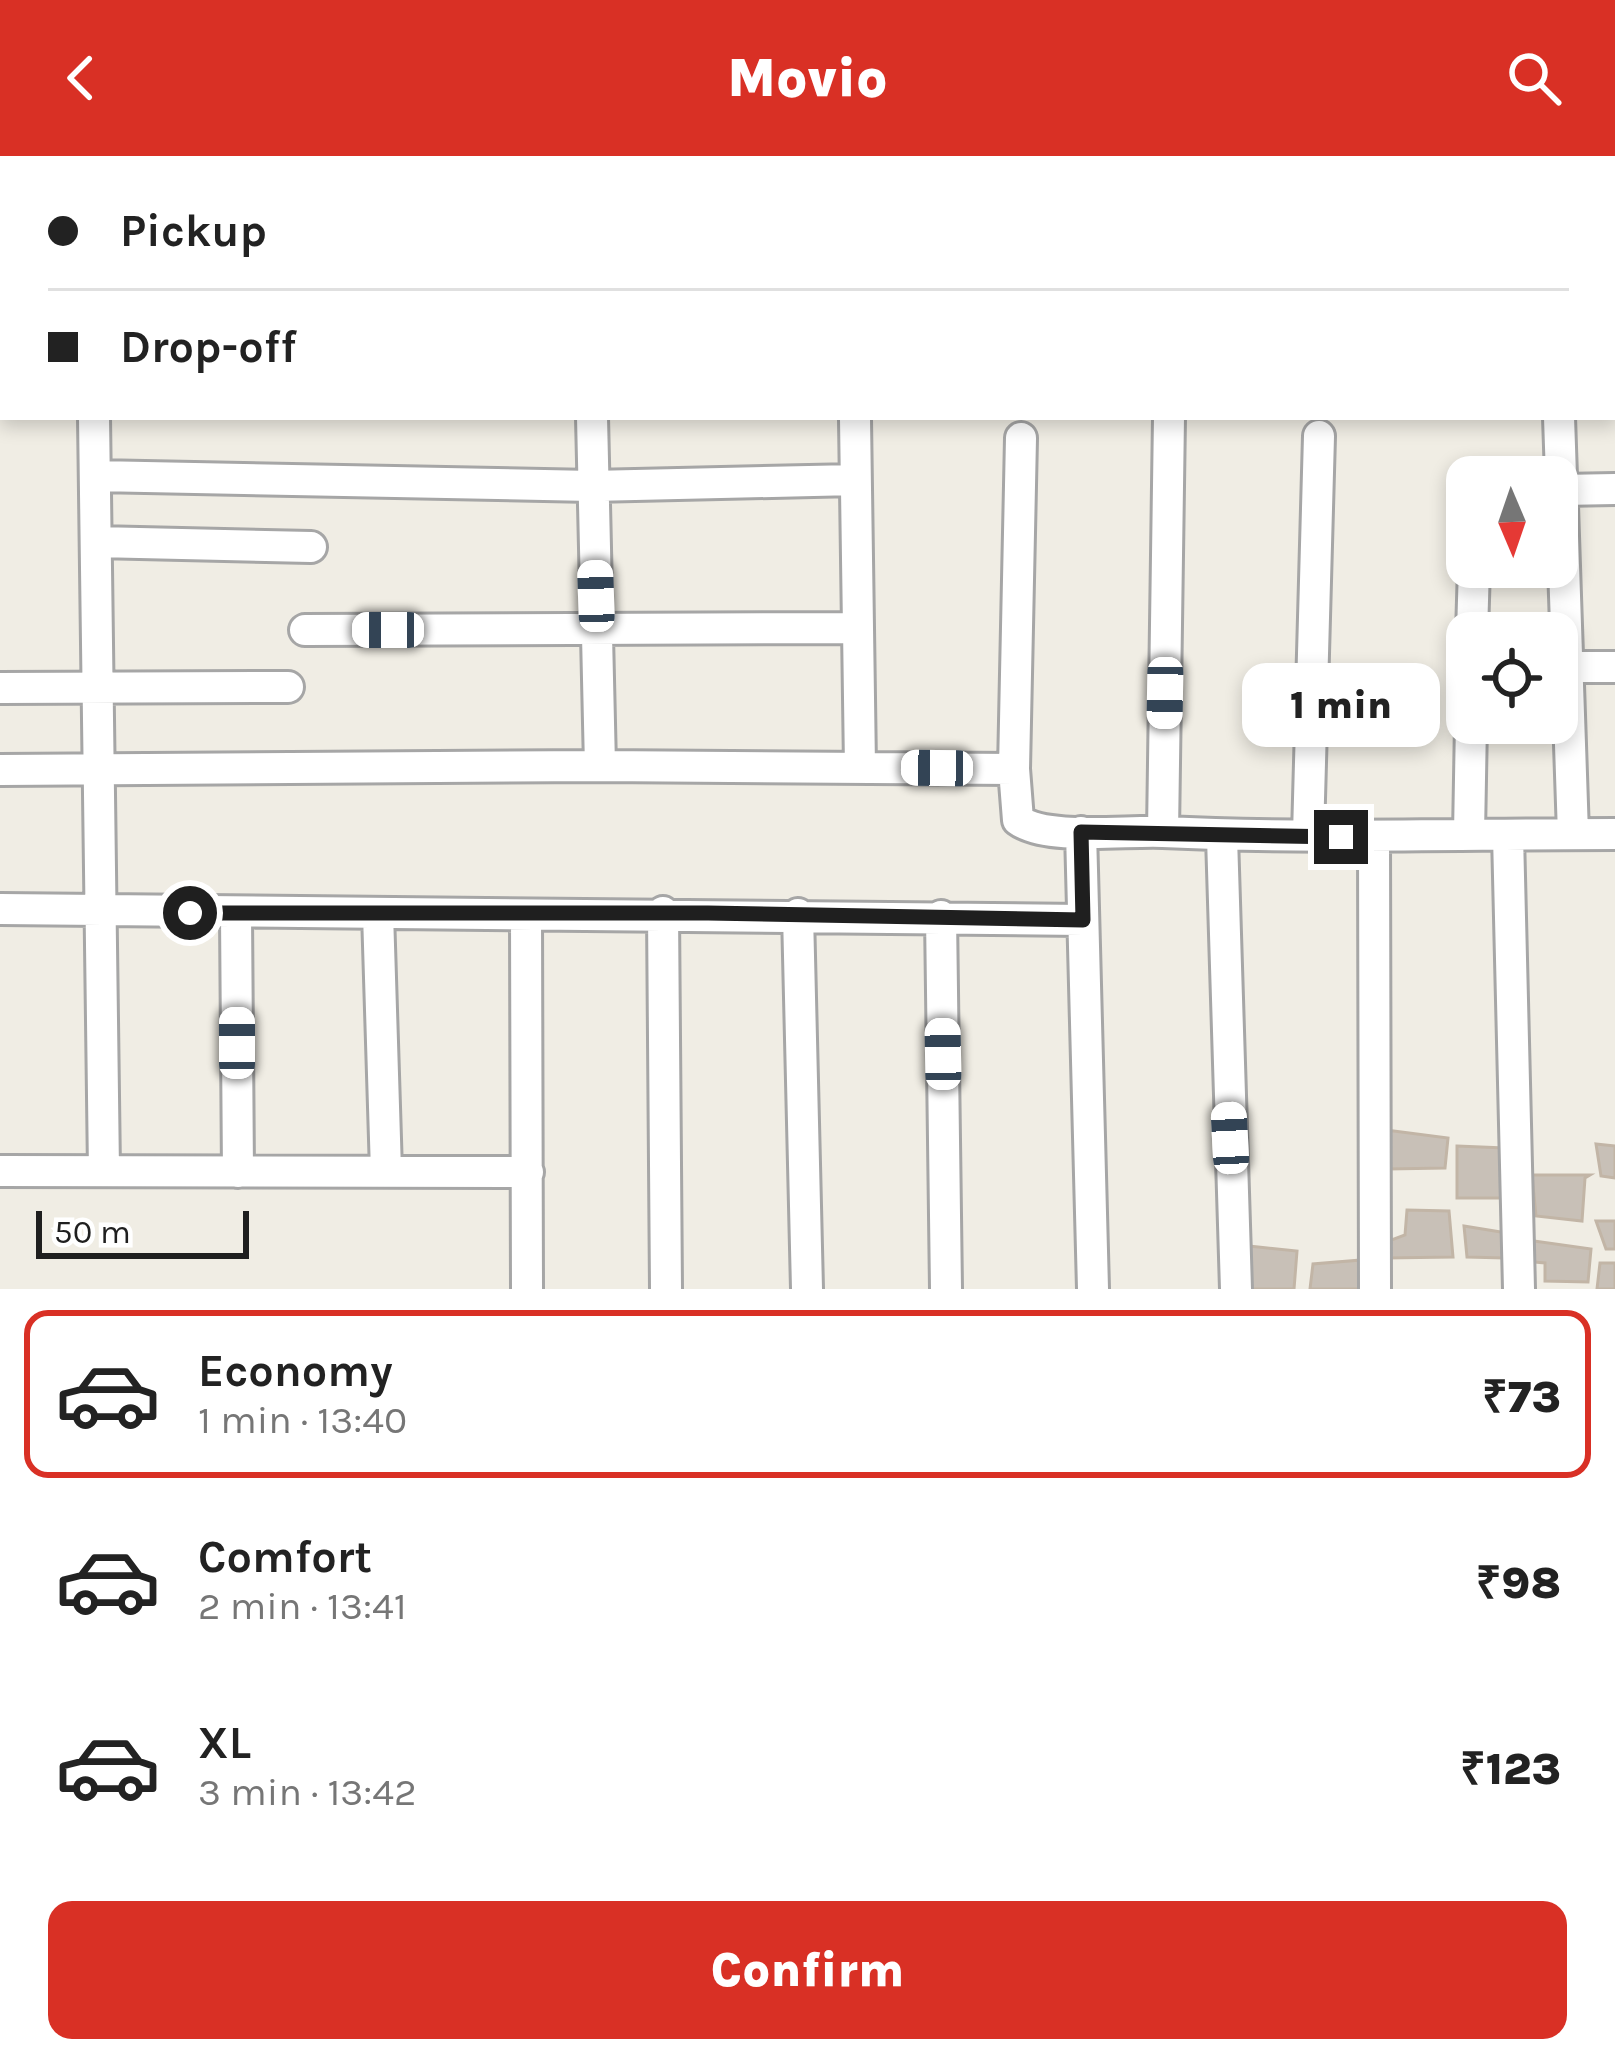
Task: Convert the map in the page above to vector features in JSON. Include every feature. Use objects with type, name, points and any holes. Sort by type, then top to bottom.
[{"type":"street","points":[[94,420],[104,1171]]},
{"type":"street","points":[[592,420],[600,766]]},
{"type":"street","points":[[855,420],[860,767]]},
{"type":"street","points":[[1163,832],[1169,420]]},
{"type":"street","points":[[1559,420],[1561,456]]},
{"type":"street","points":[[1308,836],[1319,436]]},
{"type":"street","points":[[1021,438],[1014,769],[1018,820],[1030,827],[1081,832],[1222,837],[1615,834]]},
{"type":"street","points":[[95,476],[592,486],[855,480]]},
{"type":"street","points":[[1578,490],[1615,489]]},
{"type":"street","points":[[97,542],[311,547]]},
{"type":"street","points":[[304,630],[855,628]]},
{"type":"street","points":[[1578,667],[1615,667]]},
{"type":"street","points":[[0,688],[288,687]]},
{"type":"street","points":[[1469,834],[1471,744]]},
{"type":"street","points":[[1570,744],[1573,834]]},
{"type":"street","points":[[0,770],[1014,769]]},
{"type":"street","points":[[1081,832],[1093,1289]]},
{"type":"street","points":[[1508,835],[1519,1289]]},
{"type":"street","points":[[1222,837],[1236,1289]]},
{"type":"street","points":[[1374,839],[1375,1289]]},
{"type":"street","points":[[0,909],[236,915],[663,912],[1083,920]]},
{"type":"street","points":[[663,912],[665,1289]]},
{"type":"street","points":[[377,913],[386,1171]]},
{"type":"street","points":[[798,914],[807,1289]]},
{"type":"street","points":[[236,915],[238,1172]]},
{"type":"street","points":[[526,915],[527,1289]]},
{"type":"street","points":[[941,916],[946,1289]]},
{"type":"street","points":[[0,1171],[528,1172]]},
{"type":"building","points":[[1386,1130],[1448,1138],[1445,1168],[1388,1169]]},
{"type":"building","points":[[1596,1144],[1615,1146],[1615,1178],[1601,1176]]},
{"type":"building","points":[[1457,1146],[1504,1148],[1503,1198],[1457,1198]]},
{"type":"building","points":[[1532,1175],[1590,1175],[1585,1178],[1582,1221],[1536,1216]]},
{"type":"building","points":[[1407,1210],[1449,1211],[1453,1257],[1386,1258],[1386,1242],[1405,1235]]},
{"type":"building","points":[[1596,1221],[1615,1221],[1615,1249],[1606,1249]]},
{"type":"building","points":[[1464,1226],[1507,1233],[1504,1258],[1467,1257]]},
{"type":"building","points":[[1534,1241],[1591,1249],[1588,1282],[1545,1281],[1545,1263],[1533,1262]]},
{"type":"building","points":[[1249,1246],[1297,1251],[1294,1289],[1250,1289]]},
{"type":"building","points":[[1362,1260],[1362,1289],[1310,1289],[1313,1264]]},
{"type":"building","points":[[1600,1263],[1615,1263],[1615,1289],[1597,1289]]},
{"type":"route","points":[[190,913],[708,913],[1083,920],[1081,832],[1341,837]]}]
